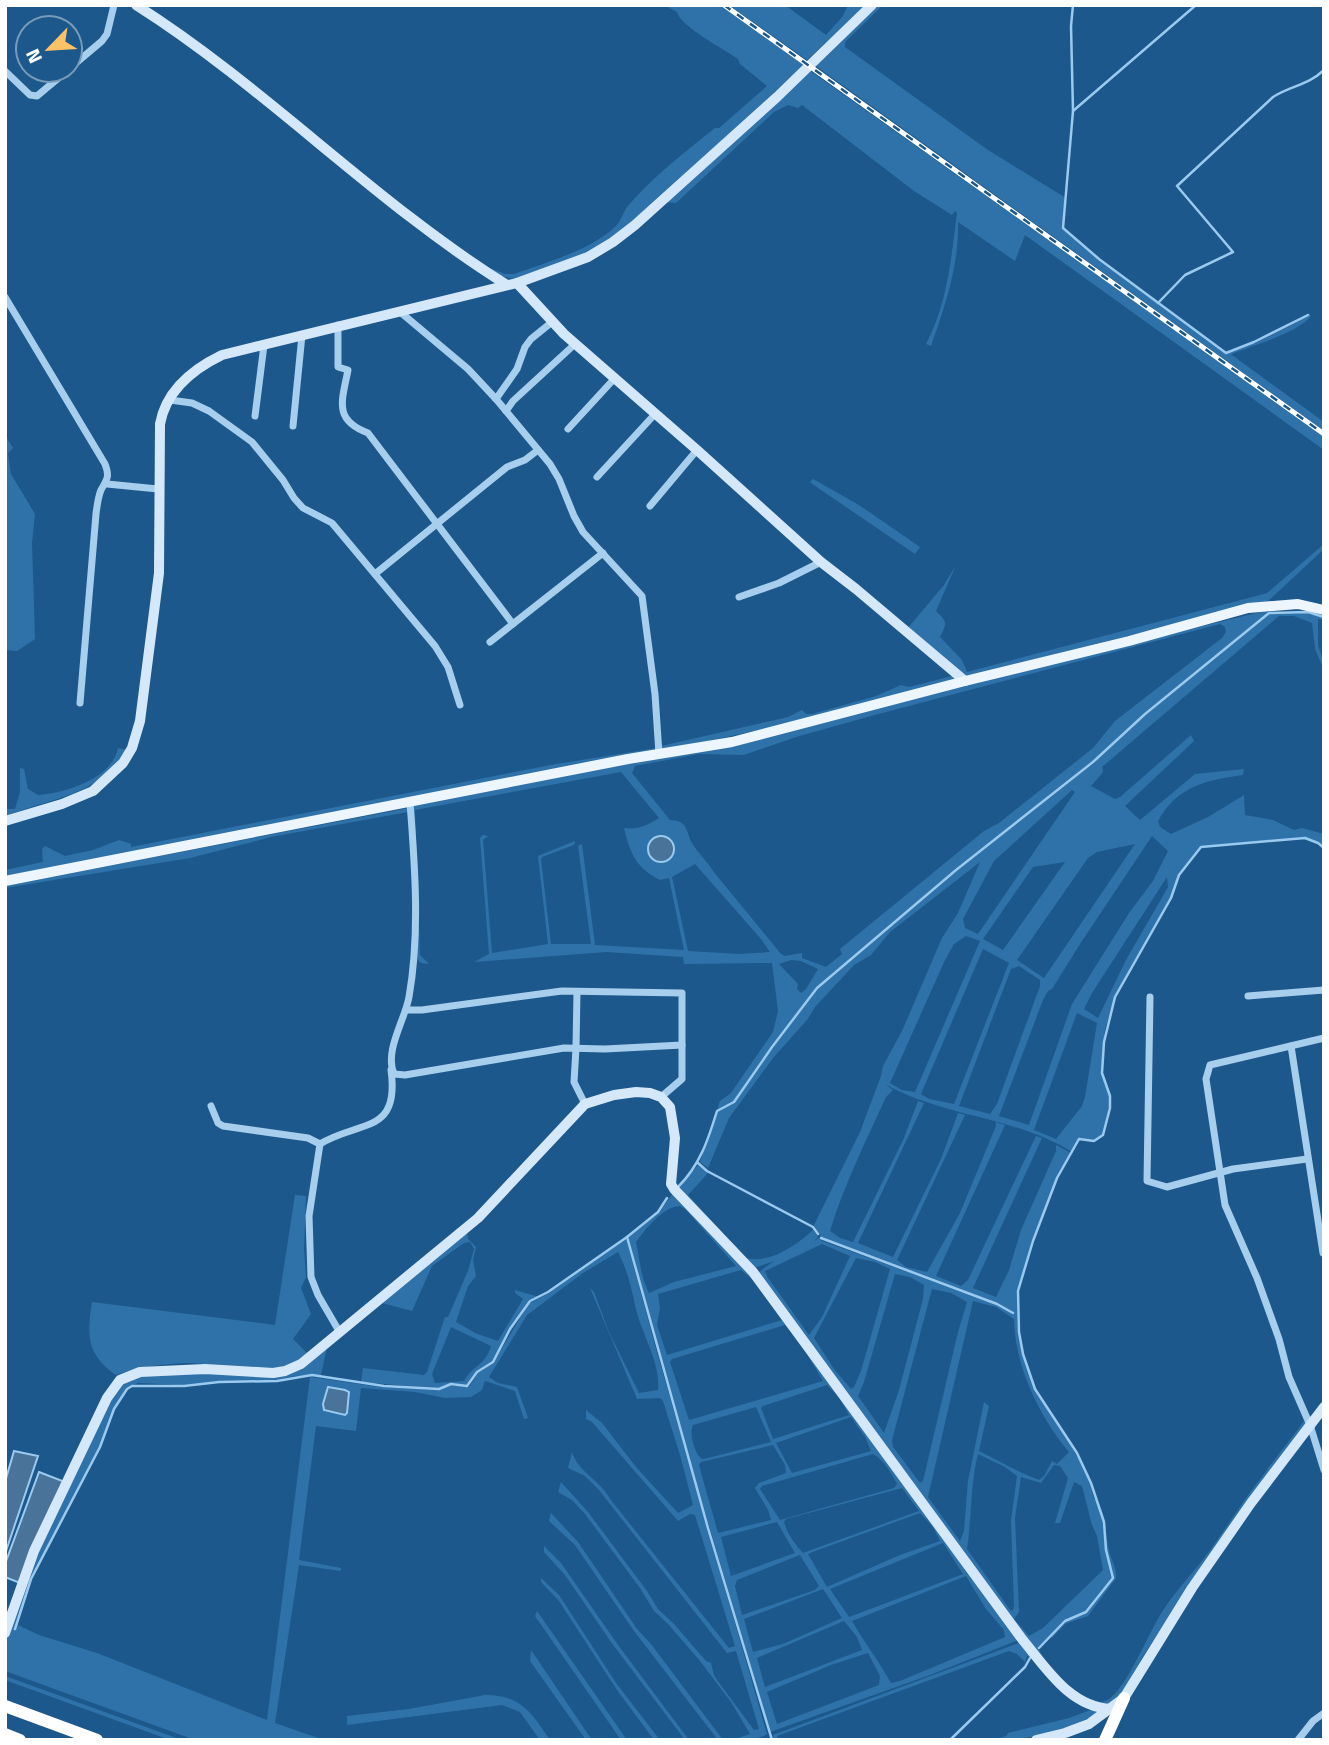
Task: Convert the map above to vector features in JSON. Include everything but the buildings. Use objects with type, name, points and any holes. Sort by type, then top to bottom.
[{"type":"highway","points":[[1105,1740],[1124,1698]]},
{"type":"highway","points":[[5,1706],[97,1740]]},
{"type":"highway","points":[[5,1734],[20,1740]]},
{"type":"main road","points":[[5,881],[732,742],[1248,608],[1298,604],[1324,610]]},
{"type":"street","points":[[84,56],[107,34],[114,5]]},
{"type":"street","points":[[136,5],[178,32],[238,77],[357,175],[477,268],[512,284],[575,344],[821,562],[965,681]]},
{"type":"street","points":[[5,821],[82,797],[112,775],[132,748],[140,721],[159,573],[160,424],[170,400],[187,378],[222,355],[512,284],[588,257],[625,233],[777,97],[872,5]]},
{"type":"street","points":[[5,71],[14,80],[5,85]]},
{"type":"street","points":[[18,84],[30,95],[37,96],[51,84]]},
{"type":"street","points":[[5,297],[109,475],[107,484],[102,489],[96,514],[80,703]]},
{"type":"street","points":[[399,311],[468,369],[496,399],[559,479],[578,524],[642,596],[655,694],[659,754]]},
{"type":"street","points":[[496,399],[517,369],[531,339],[552,322]]},
{"type":"street","points":[[338,325],[338,367],[348,370],[341,408],[345,416],[353,427],[368,433],[513,624]]},
{"type":"street","points":[[293,426],[302,335]]},
{"type":"street","points":[[506,411],[513,401],[575,344]]},
{"type":"street","points":[[255,416],[264,345]]},
{"type":"street","points":[[568,429],[614,379]]},
{"type":"street","points":[[170,400],[192,403],[209,411],[252,442],[303,508],[332,523],[435,646],[448,667],[460,705]]},
{"type":"street","points":[[597,477],[655,414]]},
{"type":"street","points":[[375,573],[507,467],[525,460],[538,450]]},
{"type":"street","points":[[650,506],[697,450]]},
{"type":"street","points":[[107,484],[158,489]]},
{"type":"street","points":[[490,642],[603,553]]},
{"type":"street","points":[[738,597],[779,583],[821,562]]},
{"type":"street","points":[[211,1106],[218,1123],[223,1126],[308,1138],[320,1144],[374,1123],[386,1112],[392,1098],[393,1048],[406,1010],[415,948],[410,803]]},
{"type":"street","points":[[1248,996],[1324,989]]},
{"type":"street","points":[[406,1010],[562,991],[682,993],[682,1079],[661,1097]]},
{"type":"street","points":[[577,992],[573,1082],[585,1104]]},
{"type":"street","points":[[1150,996],[1147,1181],[1167,1187],[1233,1169],[1307,1158]]},
{"type":"street","points":[[1324,1038],[1238,1057],[1210,1065],[1208,1069],[1208,1094],[1230,1219],[1257,1278],[1279,1339],[1289,1377],[1310,1425],[1324,1470]]},
{"type":"street","points":[[391,1067],[394,1074],[405,1074],[576,1048],[682,1045]]},
{"type":"street","points":[[1291,1046],[1323,1253]]},
{"type":"street","points":[[5,1633],[38,1542],[107,1398],[120,1380],[130,1374],[145,1371],[205,1369],[280,1372],[301,1364],[478,1218],[585,1104],[636,1091],[661,1097],[670,1107],[675,1138],[671,1184],[674,1189],[753,1272],[1022,1639],[1051,1674],[1080,1701],[1096,1708],[1111,1709]]},
{"type":"street","points":[[320,1144],[309,1216],[311,1277],[318,1295],[340,1331]]},
{"type":"street","points":[[1036,1740],[1078,1729],[1124,1698],[1192,1588],[1251,1503],[1324,1408]]},
{"type":"street","points":[[1298,1740],[1313,1721],[1324,1713]]},
{"type":"shaded area","points":[[664,5],[721,5],[804,65],[633,223],[588,254],[514,279],[498,275],[487,267],[505,274],[514,274],[595,242],[618,224],[627,207],[658,175],[715,128],[719,128],[767,86],[740,64],[738,59],[694,31],[677,12]]},
{"type":"shaded area","points":[[729,5],[785,5],[826,35],[843,16],[847,7],[843,5],[867,5],[807,60]]},
{"type":"shaded area","points":[[876,5],[883,5],[845,42],[845,47],[988,150],[1066,198],[1062,228],[1099,260],[1226,354],[1269,337],[1309,314],[1311,316],[1296,328],[1232,354],[1229,358],[1232,355],[1324,422],[1324,431],[813,64]]},
{"type":"shaded area","points":[[809,70],[1324,436],[1324,450],[1025,235],[1015,261],[958,222],[950,286],[931,346],[926,344],[944,296],[957,213],[955,211],[952,215],[914,191],[802,105],[798,108],[788,105],[774,112],[676,203],[665,202]]},
{"type":"shaded area","points":[[5,435],[13,448],[8,453],[11,474],[35,514],[32,543],[35,639],[17,651],[5,650]]},
{"type":"shaded area","points":[[813,479],[859,505],[920,547],[915,554],[810,482]]},
{"type":"shaded area","points":[[1324,544],[1324,549],[1268,601],[963,677],[907,629],[944,585],[956,565],[936,611],[945,623],[940,637],[962,660],[967,672],[1267,593]]},
{"type":"shaded area","points":[[1265,611],[1268,613],[1144,713],[1093,761],[955,869],[817,987],[771,1046],[733,1102],[717,1110],[720,1101],[731,1093],[773,1032],[778,1011],[772,963],[684,964],[683,957],[606,952],[474,962],[489,954],[480,838],[483,835],[488,836],[483,840],[492,953],[548,944],[538,856],[575,841],[574,845],[542,857],[541,860],[551,944],[591,944],[578,846],[582,844],[595,945],[684,950],[669,878],[660,880],[640,865],[632,852],[624,828],[639,828],[659,818],[621,772],[415,810],[420,955],[429,964],[418,960],[412,804],[620,765]],"holes":[[[1220,624],[1225,627],[1226,632],[1222,638],[1115,721],[1093,748],[999,823],[984,831],[840,949],[842,954],[826,967],[802,958],[802,953],[785,956],[781,954],[697,850],[683,824],[670,820],[632,773],[635,766],[699,754],[744,755],[871,716]],[[695,864],[770,952],[739,954],[688,951],[672,877]],[[791,960],[801,961],[818,969],[801,993],[797,989],[798,984],[779,964]]]},
{"type":"shaded area","points":[[1308,613],[1311,614],[1309,619],[1312,614],[1324,618],[1318,619],[1318,646],[1324,670],[1315,649],[1312,623],[1294,616],[1279,616],[1102,767],[1103,772],[1091,786],[1115,799],[1120,797],[1191,735],[1194,741],[1125,806],[1140,820],[1195,774],[1244,769],[1243,775],[1217,779],[1184,792],[1166,809],[1158,821],[1160,827],[1171,834],[1208,817],[1244,795],[1245,815],[1273,820],[1294,830],[1302,828],[1324,834],[1324,848],[1305,838],[1201,847],[1178,875],[1171,898],[1115,997],[1105,1029],[1102,1073],[1110,1096],[1102,1135],[1094,1140],[1079,1139],[1072,1152],[1050,1140],[1026,1131],[907,1095],[885,1084],[893,1090],[886,1097],[863,1147],[830,1231],[853,1242],[904,1138],[918,1101],[924,1103],[858,1243],[893,1257],[941,1159],[958,1113],[965,1115],[897,1260],[906,1267],[927,1272],[960,1213],[996,1126],[995,1122],[1005,1125],[936,1276],[961,1286],[968,1280],[1036,1136],[1042,1138],[973,1288],[996,1297],[1009,1270],[1021,1230],[1056,1151],[1056,1145],[1071,1153],[1056,1178],[1032,1241],[1017,1291],[1022,1354],[1035,1389],[1086,1470],[1094,1499],[1103,1514],[1109,1550],[1116,1571],[1116,1578],[1088,1616],[1065,1624],[1053,1637],[1038,1647],[1057,1675],[1087,1699],[1105,1701],[1120,1687],[1167,1604],[1208,1553],[1306,1418],[1308,1422],[1211,1554],[1143,1656],[1120,1697],[1106,1706],[1084,1701],[1052,1672],[760,1276],[759,1272],[774,1261],[754,1268],[679,1187],[698,1165],[708,1173],[688,1195],[746,1258],[773,1256],[813,1230],[818,1237],[814,1241],[819,1238],[995,1303],[822,1239],[814,1225],[860,1132],[883,1066],[902,1031],[942,938],[958,913],[980,862],[890,932],[871,955],[854,965],[815,1007],[729,1118],[708,1168],[700,1162],[718,1111],[734,1103],[772,1047],[818,988],[956,870],[1094,763],[1145,714],[1269,614]],"holes":[[[1072,790],[1075,792],[978,934],[965,928],[963,919],[994,861]],[[1152,836],[1168,851],[1153,881],[1129,913],[1072,1004],[1029,1125],[999,1116],[1048,991],[1052,989]],[[1135,844],[1044,978],[1017,960],[1088,858],[1097,852]],[[1065,862],[1003,950],[983,939],[1033,867]],[[1167,877],[1168,887],[1126,960],[1098,1018],[1084,1009]],[[966,936],[980,941],[915,1092],[902,1090],[890,1083],[954,944]],[[983,949],[1009,963],[954,1104],[929,1099],[921,1094]],[[1019,966],[1040,980],[1040,986],[997,1104],[990,1114],[959,1106],[1011,969]],[[1077,1013],[1097,1023],[1082,1106],[1056,1139],[1034,1130]],[[822,1244],[850,1256],[822,1317],[809,1335],[765,1271]],[[856,1258],[890,1269],[861,1371],[851,1389],[814,1338]],[[895,1274],[910,1277],[924,1285],[923,1299],[899,1390],[884,1433],[858,1396]],[[932,1289],[951,1293],[967,1302],[923,1481],[920,1483],[893,1447],[892,1440]],[[973,1301],[996,1307],[1014,1319],[1019,1355],[1031,1390],[1048,1423],[1069,1452],[1057,1464],[1052,1461],[1039,1480],[979,1451],[989,1406],[984,1402],[968,1481],[964,1531],[960,1541],[928,1497]],[[978,1454],[1017,1476],[1011,1521],[1014,1606],[1011,1611],[967,1549]],[[1054,1465],[1060,1466],[1068,1478],[1055,1523],[1060,1523],[1074,1482],[1082,1486],[1097,1536],[1103,1570],[1043,1628],[1029,1636],[1014,1619],[1019,1612],[1015,1518],[1021,1477],[1041,1483]]]},
{"type":"shaded area","points":[[956,675],[959,678],[769,728],[661,751],[661,746],[788,717],[802,710],[806,714],[812,714],[876,696],[901,685],[909,687]]},
{"type":"shaded area","points":[[118,748],[127,750],[116,765],[89,786],[73,794],[5,816],[5,809],[15,809],[20,792],[20,768],[24,769],[28,789],[38,795],[49,794],[74,787],[97,776],[114,759]]},
{"type":"shaded area","points":[[657,748],[657,752],[5,876],[5,870],[43,862],[42,849],[45,846],[65,856],[93,850],[119,840],[131,844],[131,847],[556,764]]},
{"type":"shaded area","points":[[408,808],[408,812],[271,837],[190,858],[5,888],[5,886]]},
{"type":"shaded area","points":[[661,836],[670,840],[674,849],[670,858],[661,862],[652,858],[648,849],[652,840]]},
{"type":"shaded area","points":[[673,1193],[752,1273],[1016,1641],[770,1732],[656,1346],[628,1236],[659,1213]],"holes":[[[680,1206],[686,1210],[736,1266],[674,1282],[649,1293],[636,1242],[661,1214],[673,1207]],[[741,1270],[754,1281],[782,1320],[667,1355],[657,1325],[660,1309],[658,1294]],[[785,1325],[801,1344],[823,1381],[689,1420],[670,1362],[672,1359]],[[827,1385],[839,1397],[849,1415],[773,1439],[761,1408]],[[756,1407],[771,1442],[702,1459],[695,1448],[693,1425]],[[851,1417],[871,1451],[792,1473],[776,1443]],[[773,1445],[785,1465],[786,1473],[759,1483],[755,1488],[771,1520],[718,1533],[699,1465],[701,1462]],[[873,1454],[884,1463],[897,1484],[894,1488],[780,1520],[760,1489],[762,1486]],[[902,1488],[919,1511],[803,1553],[785,1526],[786,1519]],[[920,1513],[933,1527],[940,1541],[900,1555],[827,1587],[808,1554]],[[777,1522],[795,1553],[731,1576],[721,1537]],[[943,1543],[963,1574],[849,1617],[830,1589]],[[800,1555],[819,1586],[815,1590],[742,1615],[735,1586],[737,1580]],[[966,1576],[986,1609],[1004,1630],[1005,1637],[900,1681],[891,1683],[852,1621]],[[823,1589],[842,1618],[783,1644],[753,1652],[744,1619]],[[844,1621],[857,1637],[862,1650],[765,1687],[757,1658]],[[868,1653],[880,1676],[879,1685],[777,1724],[767,1692],[831,1665]]]},
{"type":"shaded area","points":[[295,1195],[306,1196],[306,1277],[301,1288],[311,1314],[293,1339],[308,1354],[281,1367],[265,1369],[185,1363],[150,1366],[116,1375],[99,1359],[89,1334],[92,1302],[275,1325]]},
{"type":"shaded area","points":[[467,1231],[468,1239],[476,1247],[473,1260],[476,1276],[468,1286],[456,1322],[475,1333],[498,1341],[523,1299],[515,1290],[539,1297],[529,1300],[493,1361],[476,1371],[467,1385],[451,1383],[439,1388],[361,1382],[363,1368],[424,1375],[427,1372],[445,1317],[448,1317],[468,1271],[474,1249],[470,1242],[464,1243],[432,1266],[412,1311],[378,1302]],"holes":[[[451,1327],[491,1346],[483,1361],[464,1381],[435,1383],[432,1374]]]},
{"type":"shaded area","points":[[626,1238],[767,1734],[755,1739],[732,1740],[750,1734],[731,1702],[700,1661],[654,1611],[585,1514],[572,1500],[558,1492],[561,1482],[588,1512],[658,1609],[706,1661],[711,1663],[717,1680],[754,1730],[759,1729],[736,1651],[727,1653],[599,1490],[585,1476],[568,1468],[572,1452],[579,1465],[606,1492],[729,1648],[735,1646],[695,1515],[690,1514],[678,1521],[592,1422],[586,1419],[586,1410],[602,1423],[636,1467],[678,1513],[693,1505],[663,1401],[660,1398],[637,1399],[590,1288],[639,1393],[658,1390],[653,1357],[618,1252],[583,1273],[527,1315],[489,1377],[498,1383],[517,1387],[528,1418],[524,1419],[515,1391],[485,1381],[482,1390],[471,1397],[445,1398],[415,1392],[361,1388],[356,1431],[316,1426],[299,1560],[341,1568],[341,1571],[299,1565],[275,1723],[324,1740],[195,1740],[5,1671],[5,1636],[28,1571],[115,1386],[139,1374],[279,1374],[328,1343],[321,1375],[183,1385],[138,1383],[126,1388],[114,1408],[99,1447],[31,1578],[14,1628],[16,1630],[18,1625],[39,1635],[97,1653],[267,1720],[310,1377],[380,1387],[439,1390],[448,1385],[469,1387],[478,1373],[493,1363],[529,1303],[549,1293]]},
{"type":"shaded area","points":[[328,1387],[349,1392],[345,1415],[324,1410]]},
{"type":"shaded area","points":[[14,1451],[38,1456],[5,1554],[5,1482]]},
{"type":"shaded area","points":[[39,1472],[65,1482],[20,1583],[5,1577],[5,1564]]},
{"type":"shaded area","points":[[551,1513],[578,1542],[637,1629],[723,1740],[718,1740],[634,1631],[575,1545],[549,1521]]},
{"type":"shaded area","points":[[544,1546],[561,1563],[689,1740],[685,1740],[611,1642],[565,1575],[544,1552]]},
{"type":"shaded area","points":[[541,1578],[559,1595],[616,1683],[660,1740],[654,1740],[617,1690],[559,1601],[541,1582]]},
{"type":"shaded area","points":[[537,1611],[627,1740],[621,1740],[535,1616]]},
{"type":"shaded area","points":[[1021,1642],[1030,1657],[1027,1656],[1025,1662],[1009,1651],[777,1736],[778,1740],[774,1740],[773,1735]]},
{"type":"shaded area","points":[[531,1650],[592,1740],[586,1740],[530,1661]]},
{"type":"shaded area","points":[[5,1676],[182,1740],[170,1740],[5,1680]]},
{"type":"shaded area","points":[[485,1695],[508,1698],[524,1707],[550,1740],[540,1740],[520,1712],[502,1705],[347,1725],[347,1716],[409,1709]]},
{"type":"shaded area","points":[[1093,1709],[1101,1712],[1061,1729],[1035,1736],[992,1740],[1008,1733],[1069,1718]]},
{"type":"waterway","points":[[1073,5],[1073,111],[1063,228],[1099,259],[1226,353],[1308,315]]},
{"type":"waterway","points":[[1073,111],[1196,5]]},
{"type":"waterway","points":[[1158,303],[1185,275],[1233,252],[1177,186],[1273,97],[1312,79],[1324,70]]},
{"type":"waterway","points":[[678,1187],[698,1161],[717,1111],[734,1102],[817,988],[956,870],[1093,762],[1145,714],[1269,613],[1308,612],[1324,617]]},
{"type":"waterway","points":[[1039,1648],[1065,1621],[1086,1612],[1113,1578],[1106,1550],[1104,1522],[1091,1483],[1077,1453],[1035,1389],[1023,1354],[1019,1332],[1018,1291],[1033,1241],[1057,1178],[1079,1139],[1094,1141],[1103,1135],[1110,1108],[1110,1096],[1102,1073],[1104,1042],[1115,997],[1171,898],[1179,875],[1201,847],[1305,838],[1324,848]]},
{"type":"waterway","points":[[1324,1054],[1324,1066]]},
{"type":"waterway","points":[[698,1163],[707,1171],[813,1227],[818,1234]]},
{"type":"waterway","points":[[667,1198],[658,1212],[627,1237],[708,1528],[772,1740]]},
{"type":"waterway","points":[[15,1629],[31,1579],[100,1447],[114,1409],[127,1389],[132,1386],[277,1381],[312,1375],[384,1386],[439,1389],[451,1384],[467,1386],[477,1372],[493,1362],[510,1329],[530,1301],[548,1292],[627,1237]]},
{"type":"waterway","points":[[821,1238],[997,1304],[1013,1313]]},
{"type":"waterway","points":[[950,1740],[1025,1667],[1030,1658]]},
{"type":"railway","points":[[724,5],[1324,434]]}]
